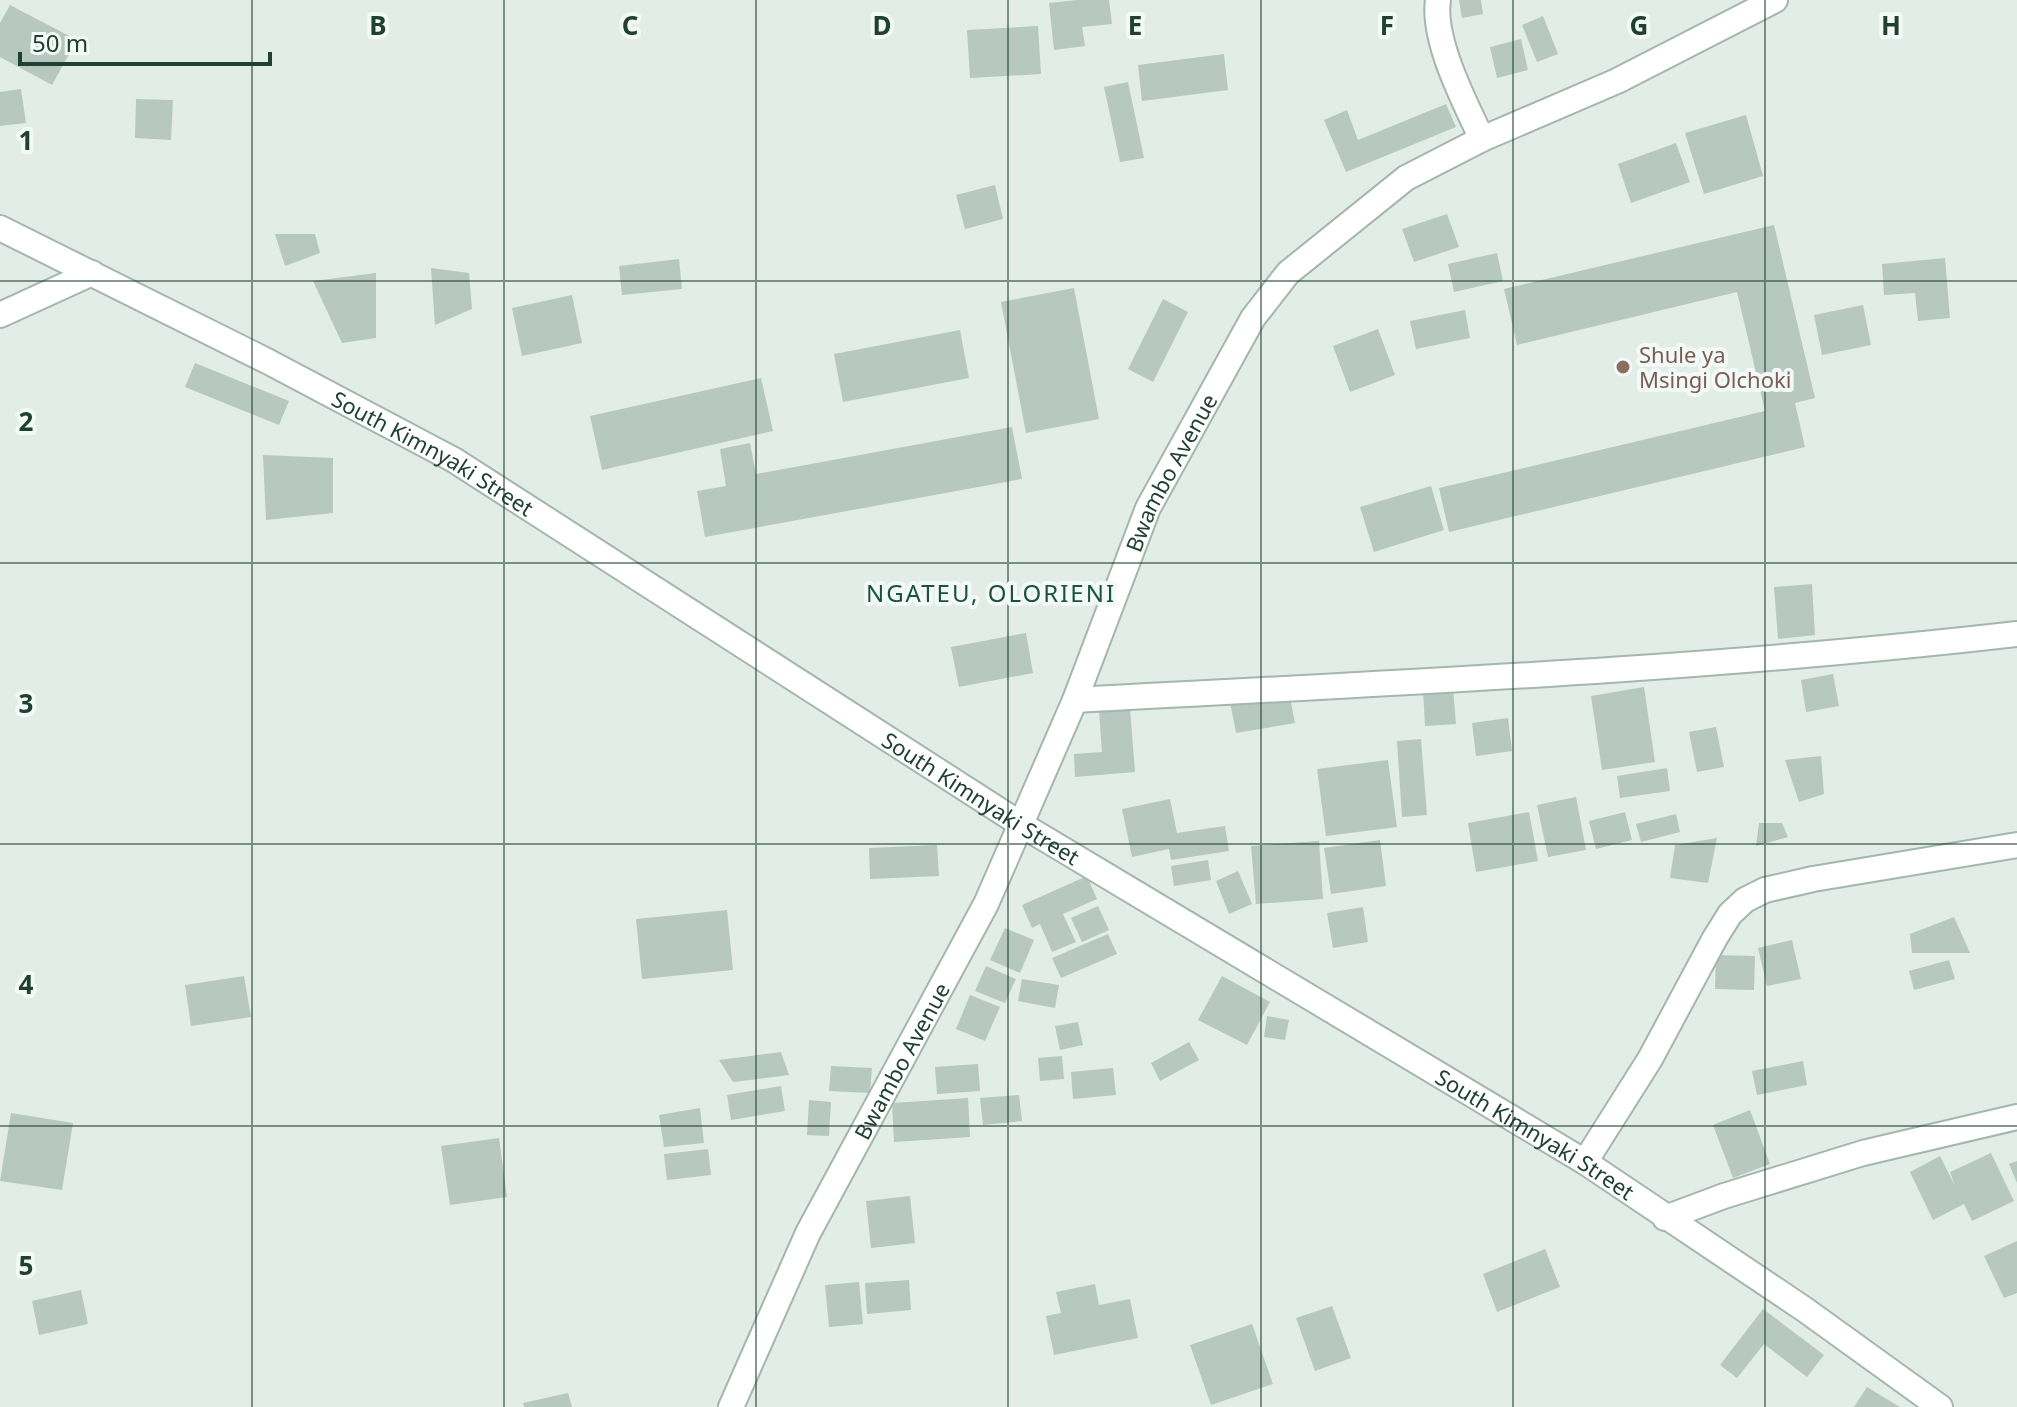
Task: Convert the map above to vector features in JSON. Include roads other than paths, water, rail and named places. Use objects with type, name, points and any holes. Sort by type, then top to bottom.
[{"type":"street","points":[[1438,0],[1451,73],[1482,139]]},
{"type":"street","name":"Bwambo Avenue","points":[[731,1407],[808,1233],[986,904],[1075,700],[1148,508],[1253,318],[1288,273],[1406,178],[1482,139],[1617,81],[1775,0]]},
{"type":"street","name":"South Kimnyaki Street","points":[[0,228],[267,361],[454,460],[1022,825],[1585,1162],[1804,1309],[1940,1407]]},
{"type":"street","points":[[0,315],[92,273]]},
{"type":"street","points":[[1075,700],[1611,669],[1876,650],[2017,634]]},
{"type":"street","points":[[1585,1162],[1650,1059],[1715,938],[1730,914],[1745,900],[1765,890],[1813,879],[2017,845]]},
{"type":"street","points":[[1665,1218],[1724,1196],[1863,1153],[2017,1117]]},
{"type":"place","name":"Shule ya Msingi Olchoki","points":[[1623,367]]},
{"type":"district","name":"NGATEU, OLORIENI","points":[[991,592]]}]
